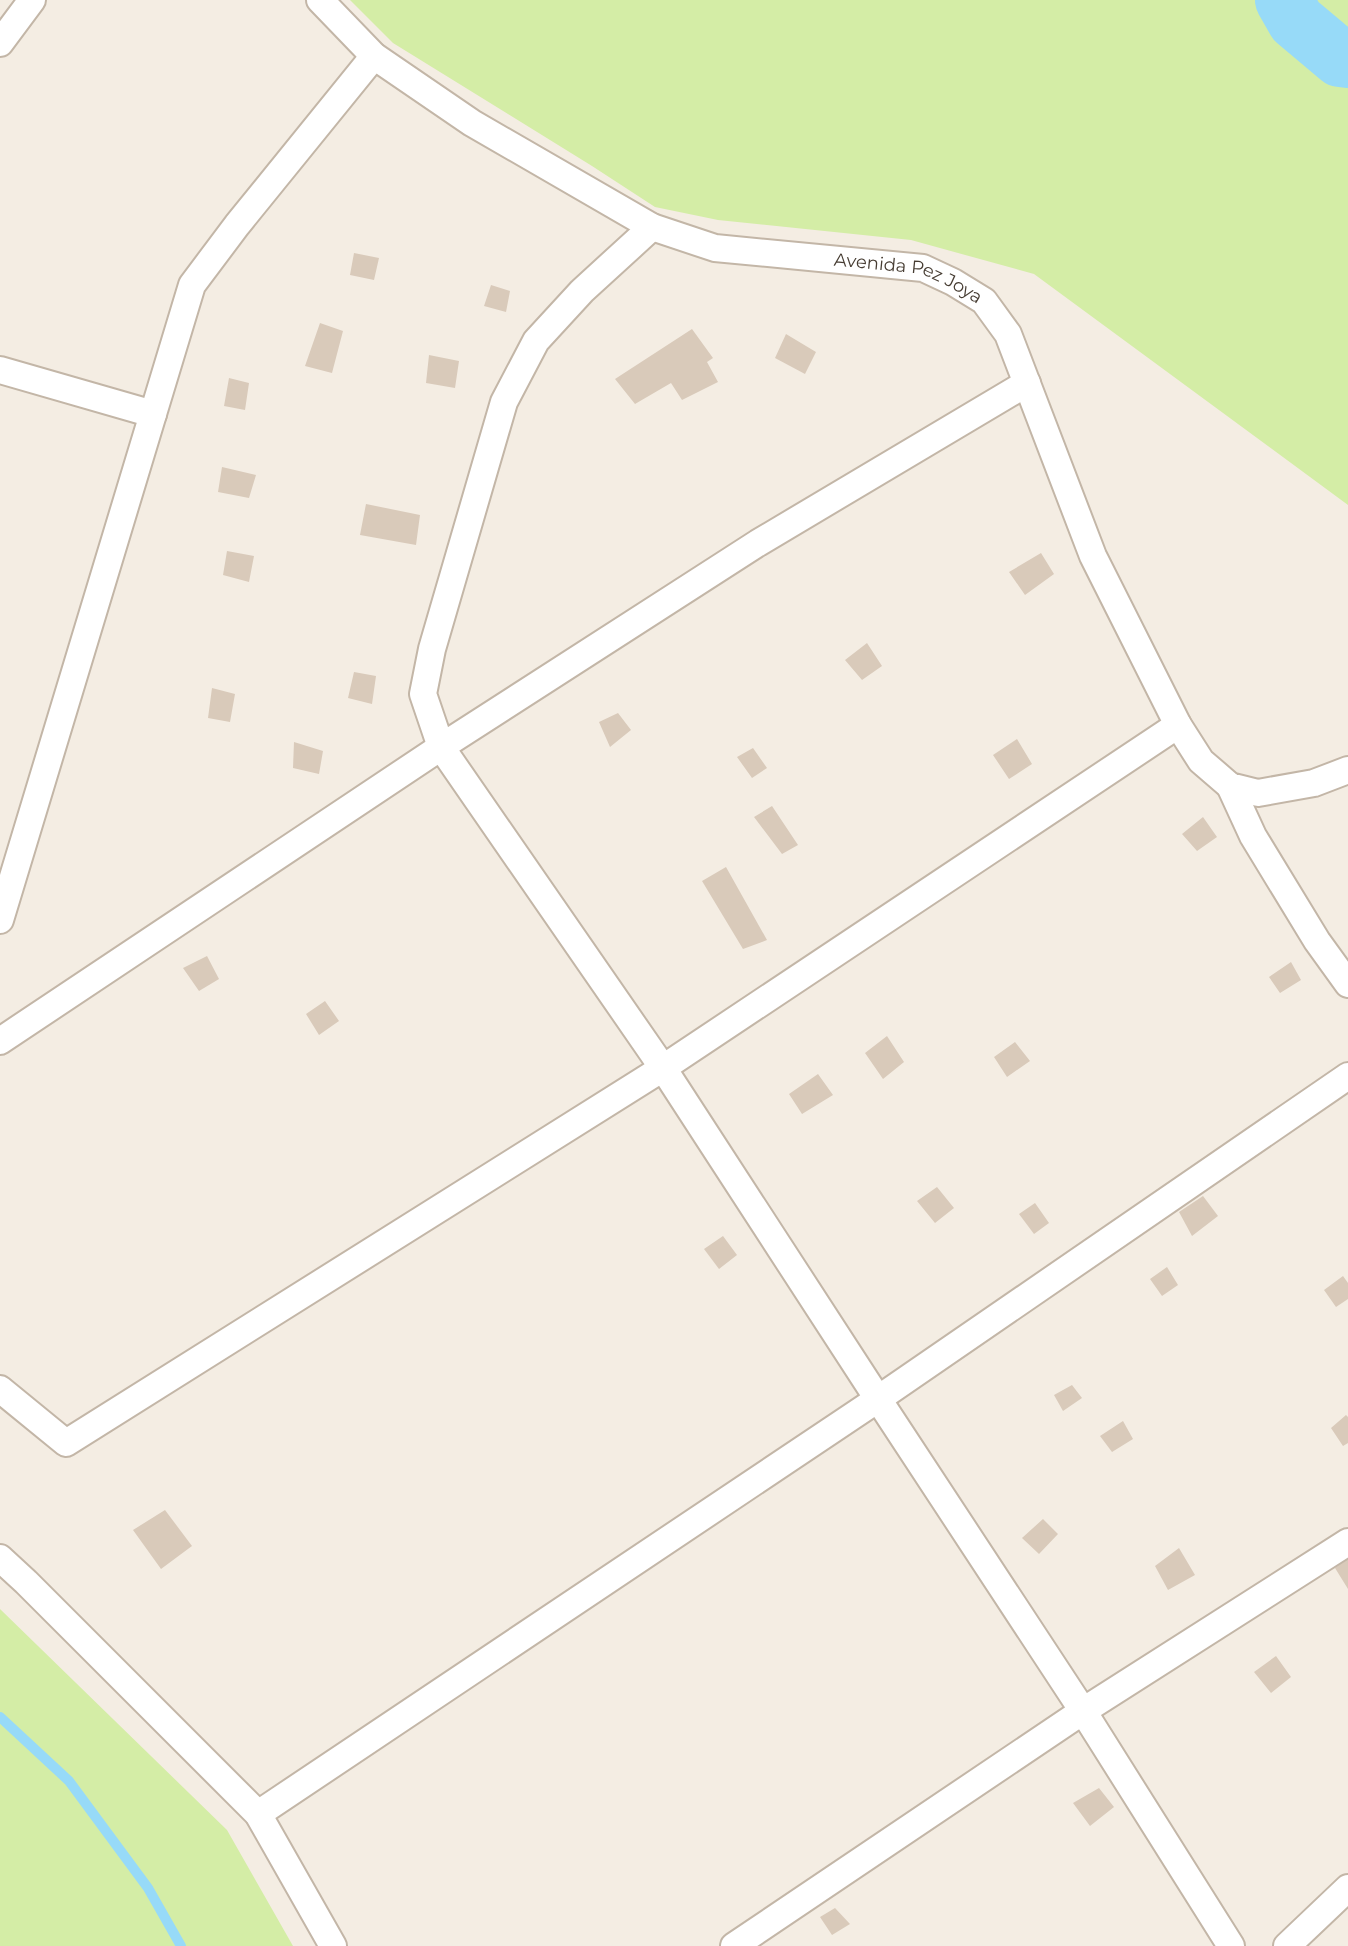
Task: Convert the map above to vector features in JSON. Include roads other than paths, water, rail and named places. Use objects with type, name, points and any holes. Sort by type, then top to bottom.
[{"type":"street","points":[[0,43],[32,0]]},
{"type":"street","name":"Avenida Pez Joya","points":[[320,0],[374,56],[472,123],[652,228],[715,248],[923,268],[984,301],[1008,334],[1093,556],[1178,725],[1201,761],[1230,786]]},
{"type":"street","points":[[0,920],[192,285],[237,225],[374,56]]},
{"type":"street","points":[[652,228],[582,291],[536,341],[504,402],[432,649],[423,694],[441,747],[663,1068],[1083,1711],[1231,1946]]},
{"type":"street","points":[[0,370],[153,414]]},
{"type":"street","points":[[0,1041],[441,747],[758,543],[1027,383]]},
{"type":"street","points":[[0,1389],[66,1443],[663,1068],[1178,725]]},
{"type":"street","points":[[1230,786],[1258,793],[1314,783],[1348,770]]},
{"type":"street","points":[[1230,786],[1253,836],[1317,941],[1348,984]]},
{"type":"street","points":[[258,1814],[878,1399],[1348,1076]]},
{"type":"street","points":[[734,1946],[1083,1711],[1348,1542]]},
{"type":"street","points":[[0,1558],[258,1814],[333,1946]]},
{"type":"street","points":[[1287,1946],[1348,1888]]},
{"type":"waterway","points":[[1284,0],[1296,21],[1340,58],[1348,59]]},
{"type":"waterway","points":[[0,1717],[69,1781],[148,1888],[181,1946]]}]
